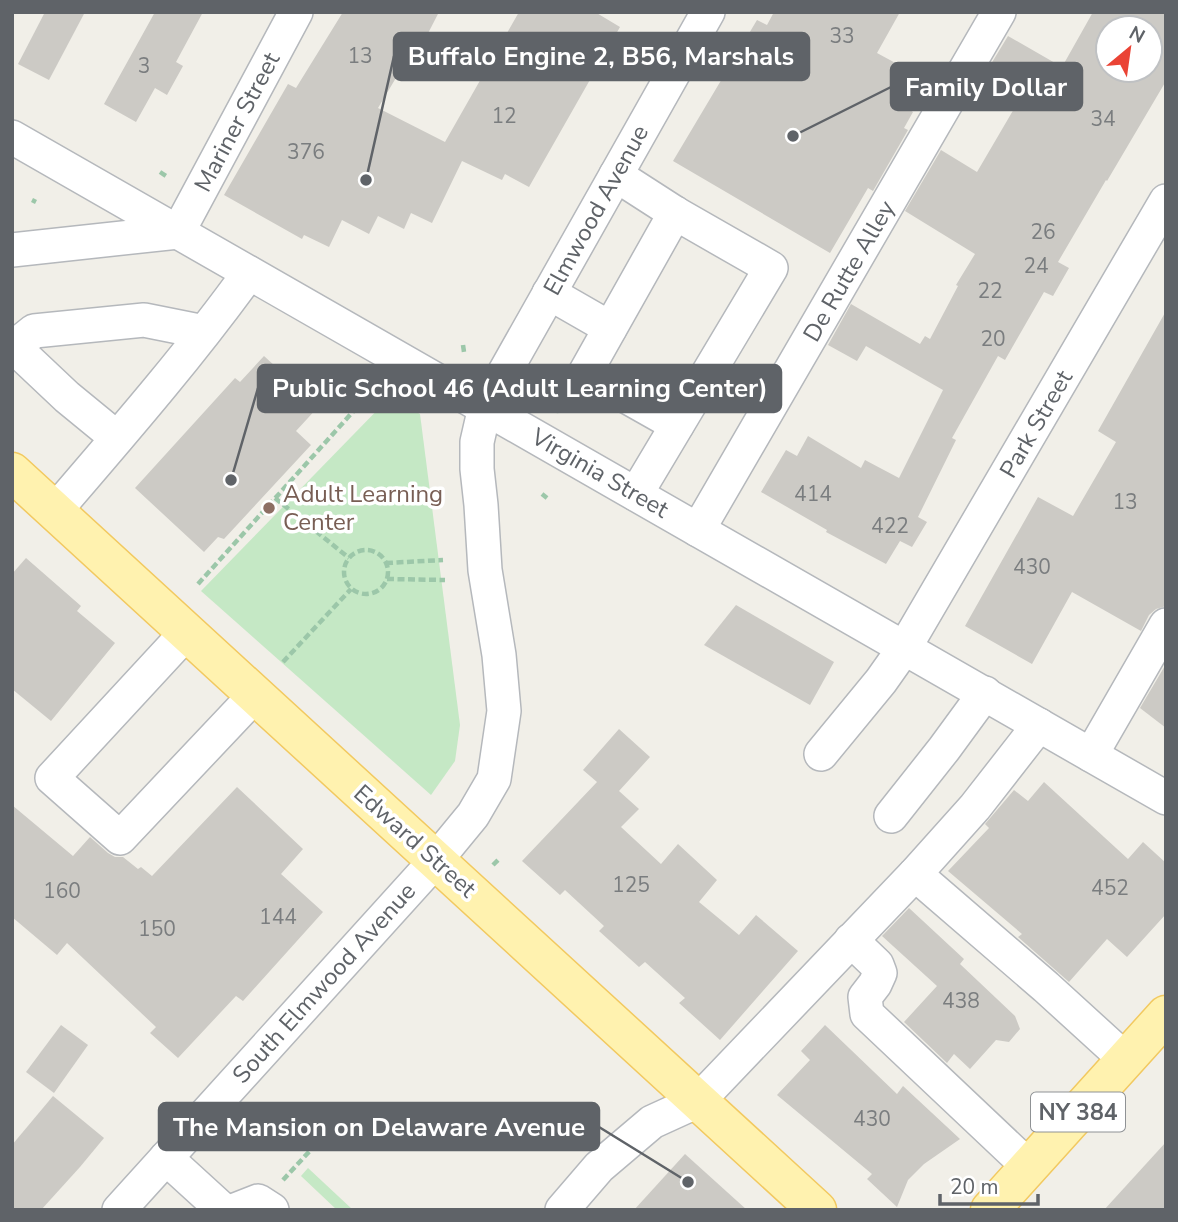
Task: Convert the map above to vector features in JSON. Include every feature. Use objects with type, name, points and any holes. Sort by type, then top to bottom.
[{"type":"main road","name":"Edward Street","points":[[12,472],[817,1210]]},
{"type":"main road","name":"NY 384","points":[[990,1210],[1166,1015]]},
{"type":"street","name":"Mariner Street","points":[[178,232],[296,12]]},
{"type":"street","name":"Elmwood Avenue","points":[[485,407],[708,12]]},
{"type":"street","name":"De Rutte Alley","points":[[698,530],[999,12]]},
{"type":"street","name":"Virginia Street","points":[[12,137],[1166,798]]},
{"type":"street","points":[[616,175],[675,214],[771,268],[636,494]]},
{"type":"street","name":"Park Street","points":[[821,754],[905,648],[1166,201]]},
{"type":"street","points":[[675,214],[585,373],[677,425]]},
{"type":"street","points":[[12,250],[178,232]]},
{"type":"street","points":[[55,511],[222,311],[249,272]]},
{"type":"street","points":[[549,293],[610,328]]},
{"type":"street","points":[[117,439],[67,397],[14,346],[34,331],[145,320],[204,332]]},
{"type":"street","name":"South Elmwood Avenue","points":[[119,1210],[436,860],[473,815],[494,779],[504,711],[499,655],[485,570],[477,469],[477,442],[485,407]]},
{"type":"street","points":[[1091,755],[1165,629]]},
{"type":"street","points":[[187,632],[52,778],[120,838],[255,695]]},
{"type":"street","points":[[891,816],[985,693]]},
{"type":"street","points":[[562,1210],[599,1167],[652,1122],[698,1101],[915,874],[975,807],[1039,725]]},
{"type":"street","points":[[915,874],[1125,1059]]},
{"type":"street","points":[[851,940],[877,965],[880,973],[865,998],[867,1014],[1029,1167]]},
{"type":"street","points":[[166,1158],[223,1210]]},
{"type":"path","points":[[160,172],[166,176]]},
{"type":"path","points":[[463,345],[464,352]]},
{"type":"path","points":[[198,583],[377,385]]},
{"type":"path","points":[[275,498],[349,558]]},
{"type":"path","points":[[369,550],[382,556],[388,574],[378,591],[372,594],[357,593],[351,589],[344,578],[345,564],[349,558],[354,553],[369,550]]},
{"type":"path","points":[[386,563],[443,560]]},
{"type":"path","points":[[387,579],[445,580]]},
{"type":"path","points":[[283,662],[351,589]]},
{"type":"path","points":[[492,866],[500,859]]},
{"type":"path","points":[[256,1208],[330,1129]]},
{"type":"green space","points":[[390,397],[420,414],[460,725],[455,761],[431,795],[201,591]]},
{"type":"green space","points":[[308,1168],[353,1210],[337,1210],[301,1176]]},
{"type":"building","points":[[45,12],[85,12],[49,80],[18,64]]},
{"type":"building","points":[[155,12],[203,12],[176,62],[183,66],[167,95],[155,88],[136,122],[104,104]]},
{"type":"building","points":[[343,12],[439,12],[423,43],[418,41],[378,108],[445,142],[519,12],[595,12],[620,27],[529,187],[505,174],[502,180],[462,161],[432,223],[411,213],[404,229],[378,216],[369,234],[342,220],[329,247],[304,235],[302,239],[224,195],[288,84],[296,88]]},
{"type":"building","points":[[774,12],[900,12],[877,53],[925,79],[909,109],[913,112],[904,128],[908,130],[873,191],[868,188],[830,253],[673,161],[757,20],[767,25]]},
{"type":"building","points":[[1093,12],[1166,12],[1166,81],[1058,262],[1069,268],[1053,296],[1044,292],[1005,360],[998,356],[952,438],[956,440],[918,517],[927,522],[912,547],[900,541],[886,564],[826,532],[827,530],[761,492],[786,450],[797,456],[808,436],[861,468],[865,460],[899,478],[943,390],[866,346],[857,361],[828,345],[851,304],[920,344],[925,336],[930,339],[958,286],[956,285],[975,254],[905,211],[941,150],[977,172],[1025,90],[988,69],[1008,36],[1062,67]]},
{"type":"building","points":[[1166,311],[1166,606],[1149,615],[1141,631],[1072,592],[1032,664],[965,626],[1038,497],[1073,516],[1116,442],[1098,431]]},
{"type":"building","name":"Adult Learning Center","points":[[264,356],[319,406],[296,431],[311,445],[224,539],[218,537],[204,552],[135,488],[235,378],[240,382]]},
{"type":"building","points":[[26,558],[81,606],[77,611],[115,643],[51,721],[12,689],[12,574]]},
{"type":"building","points":[[736,605],[834,662],[810,705],[704,645]]},
{"type":"building","points":[[1166,664],[1166,728],[1140,708]]},
{"type":"building","points":[[619,729],[650,757],[619,791],[639,809],[621,827],[661,864],[678,844],[717,880],[699,902],[739,935],[756,915],[798,951],[720,1040],[679,1003],[685,998],[645,962],[639,967],[599,931],[604,926],[565,890],[560,895],[522,861],[597,782],[583,770]]},
{"type":"building","points":[[1044,782],[1128,859],[1143,842],[1166,863],[1166,914],[1127,957],[1107,939],[1069,982],[1018,937],[1022,934],[948,871],[989,828],[985,824],[1014,790],[1028,801]]},
{"type":"building","points":[[237,787],[303,849],[281,874],[323,912],[243,1001],[236,996],[178,1058],[150,1033],[156,1027],[67,943],[57,955],[12,917],[12,805],[73,856],[90,837],[108,853],[123,857],[152,876]]},
{"type":"building","points":[[909,908],[964,959],[960,964],[1015,1016],[1020,1029],[1009,1042],[996,1040],[970,1069],[954,1054],[947,1063],[904,1022],[937,986],[882,936]]},
{"type":"building","points":[[61,1025],[88,1045],[54,1093],[26,1072]]},
{"type":"building","points":[[825,1025],[897,1094],[903,1086],[960,1139],[924,1164],[908,1180],[897,1207],[867,1179],[872,1174],[777,1095],[810,1060],[801,1051]]},
{"type":"building","points":[[53,1096],[104,1138],[41,1210],[12,1210],[12,1145]]},
{"type":"building","points":[[1166,1142],[1166,1210],[1104,1210]]},
{"type":"building","points":[[685,1154],[747,1210],[634,1210]]},
{"type":"place","name":"Family Dollar","points":[[793,136]]},
{"type":"place","name":"Buffalo Engine 2, B56, Marshals","points":[[366,180]]},
{"type":"place","name":"Public School 46 (Adult Learning Center)","points":[[231,480]]},
{"type":"place","name":"Adult Learning Center","points":[[269,508]]},
{"type":"place","name":"The Mansion on Delaware Avenue","points":[[688,1182]]}]
